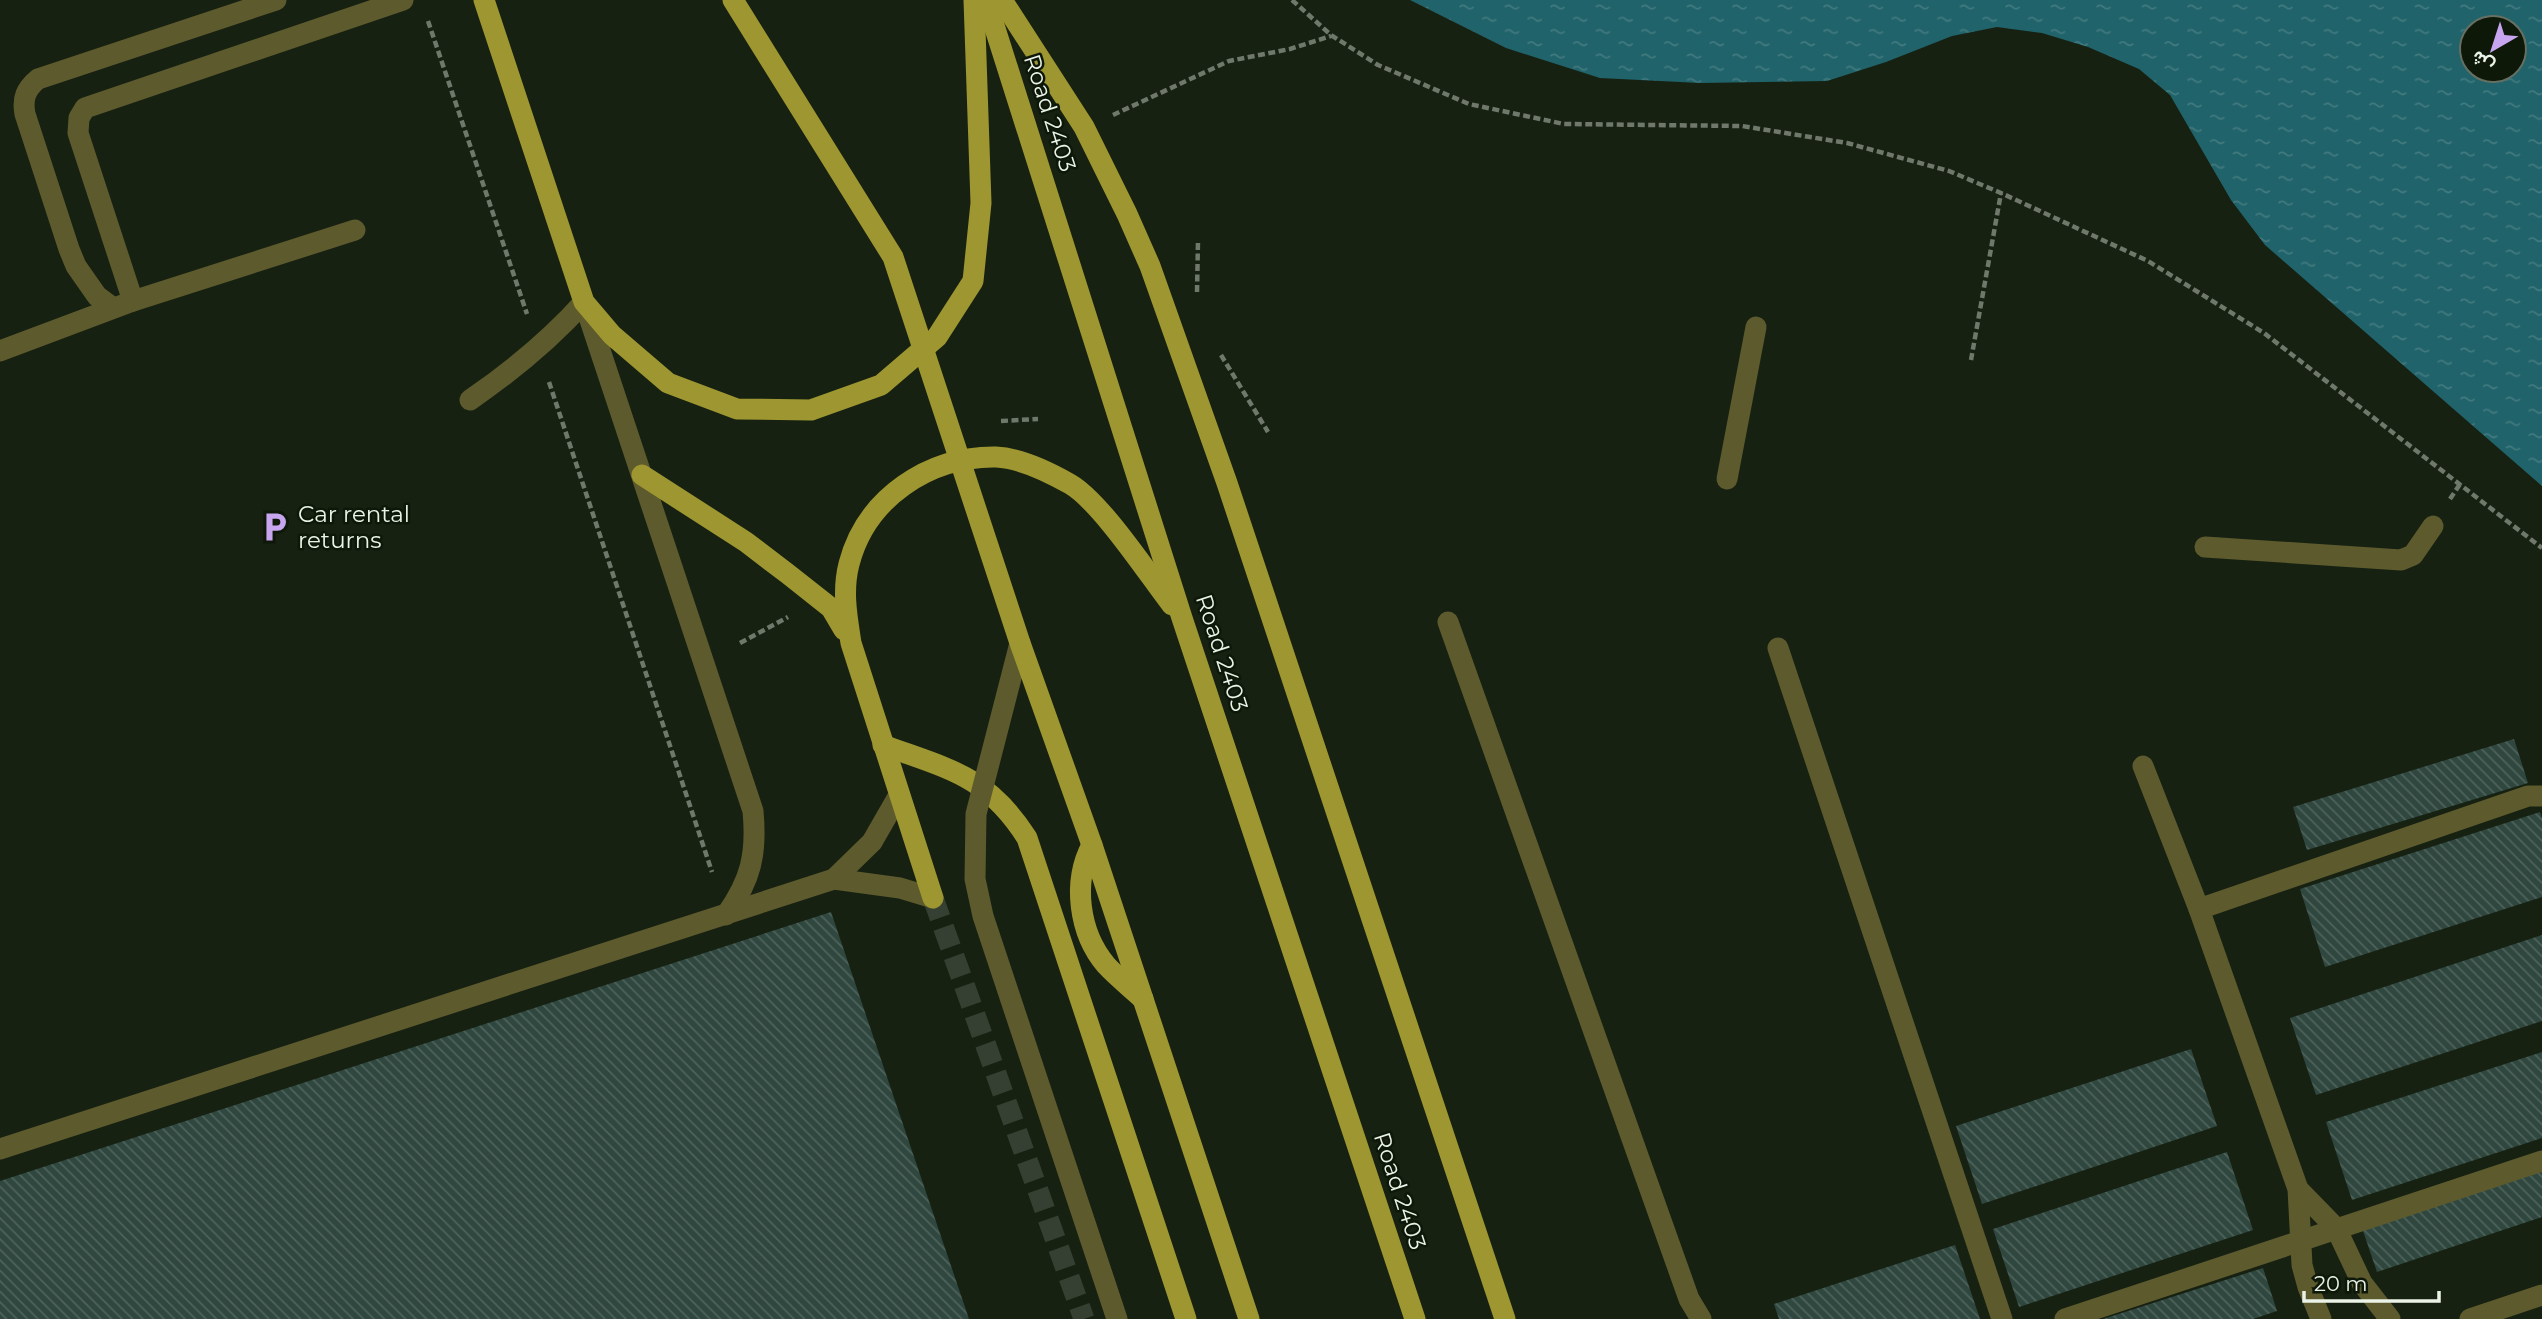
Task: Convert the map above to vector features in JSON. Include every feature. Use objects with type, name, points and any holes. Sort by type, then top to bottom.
[{"type":"main road","points":[[484,0],[584,302],[612,335],[668,383],[737,409],[811,410],[881,385],[937,337],[973,281],[981,203],[974,0]]},
{"type":"main road","points":[[733,0],[893,257],[1020,643],[1092,845],[1250,1319]]},
{"type":"main road","name":"Road 2403","points":[[986,0],[1182,618],[1415,1319]]},
{"type":"main road","points":[[1002,0],[1084,127],[1150,266],[1222,470],[1505,1319]]},
{"type":"main road","points":[[933,898],[851,643],[845,604],[849,564],[864,527],[888,496],[921,473],[958,460],[998,457],[1017,461],[1072,485],[1101,513],[1182,618]]},
{"type":"main road","points":[[642,475],[746,542],[831,608],[851,643]]},
{"type":"main road","points":[[883,744],[971,779],[996,797],[1013,816],[1027,838],[1186,1319]]},
{"type":"main road","points":[[1092,845],[1080,878],[1085,923],[1093,945],[1106,965],[1143,999]]},
{"type":"lane","points":[[113,308],[85,282],[69,249],[26,114],[23,103],[25,93],[38,79],[276,0]]},
{"type":"lane","points":[[133,301],[78,133],[79,118],[85,108],[403,0]]},
{"type":"lane","points":[[0,351],[133,301],[355,230]]},
{"type":"lane","points":[[470,400],[516,368],[584,302],[753,811],[755,840],[751,868],[742,893],[726,915]]},
{"type":"lane","points":[[1727,479],[1756,327]]},
{"type":"lane","points":[[2205,547],[2401,560],[2413,555],[2433,526]]},
{"type":"lane","points":[[1448,622],[1689,1299],[1701,1319]]},
{"type":"lane","points":[[1020,643],[976,814],[975,879],[983,916],[1117,1319]]},
{"type":"lane","points":[[1778,648],[2002,1319]]},
{"type":"lane","points":[[2143,766],[2199,909],[2298,1189],[2302,1265],[2321,1319]]},
{"type":"lane","points":[[0,1149],[834,879],[872,842],[899,795]]},
{"type":"lane","points":[[2199,909],[2528,796],[2542,796]]},
{"type":"lane","points":[[834,879],[900,888],[933,898]]},
{"type":"lane","points":[[2065,1319],[2542,1161]]},
{"type":"lane","points":[[2298,1189],[2336,1228],[2362,1283],[2390,1319]]},
{"type":"lane","points":[[2470,1319],[2519,1311],[2542,1295]]},
{"type":"path","points":[[1292,0],[1331,36],[1378,65],[1469,104],[1564,124],[1742,126],[1834,141],[1948,171],[2001,193],[2148,261],[2264,333],[2542,548]]},
{"type":"path","points":[[425,13],[726,915]]},
{"type":"path","points":[[1084,127],[1153,98],[1229,61],[1290,49],[1331,36]]},
{"type":"path","points":[[1971,360],[2001,193]]},
{"type":"path","points":[[1197,297],[1198,242]]},
{"type":"path","points":[[1219,352],[1268,432]]},
{"type":"path","points":[[740,643],[789,617]]},
{"type":"water","points":[[1410,0],[2542,0],[2542,486],[2265,245],[2231,200],[2170,95],[2139,69],[2088,47],[2042,33],[1997,27],[1952,36],[1886,62],[1827,81],[1700,83],[1600,78],[1506,48]]},
{"type":"building","points":[[2514,739],[2528,783],[2307,850],[2293,807]]},
{"type":"building","points":[[2540,812],[2542,897],[2325,967],[2300,889]]},
{"type":"building","points":[[831,912],[969,1319],[0,1319],[0,1181]]},
{"type":"building","points":[[2542,935],[2542,1021],[2316,1095],[2290,1018]]},
{"type":"building","points":[[2191,1049],[2217,1126],[1982,1204],[1956,1126]]},
{"type":"building","points":[[2542,1052],[2542,1138],[2352,1200],[2326,1122]]},
{"type":"building","points":[[2227,1152],[2253,1230],[2019,1307],[1993,1229]]},
{"type":"building","points":[[2542,1169],[2542,1217],[2377,1272],[2362,1228]]},
{"type":"building","points":[[1955,1245],[1980,1319],[1779,1319],[1774,1304]]},
{"type":"building","points":[[2263,1268],[2277,1311],[2253,1319],[2103,1319]]},
{"type":"tunnel","points":[[933,898],[1084,1319]]},
{"type":"place","name":"Car rental returns","points":[[275,527]]}]
